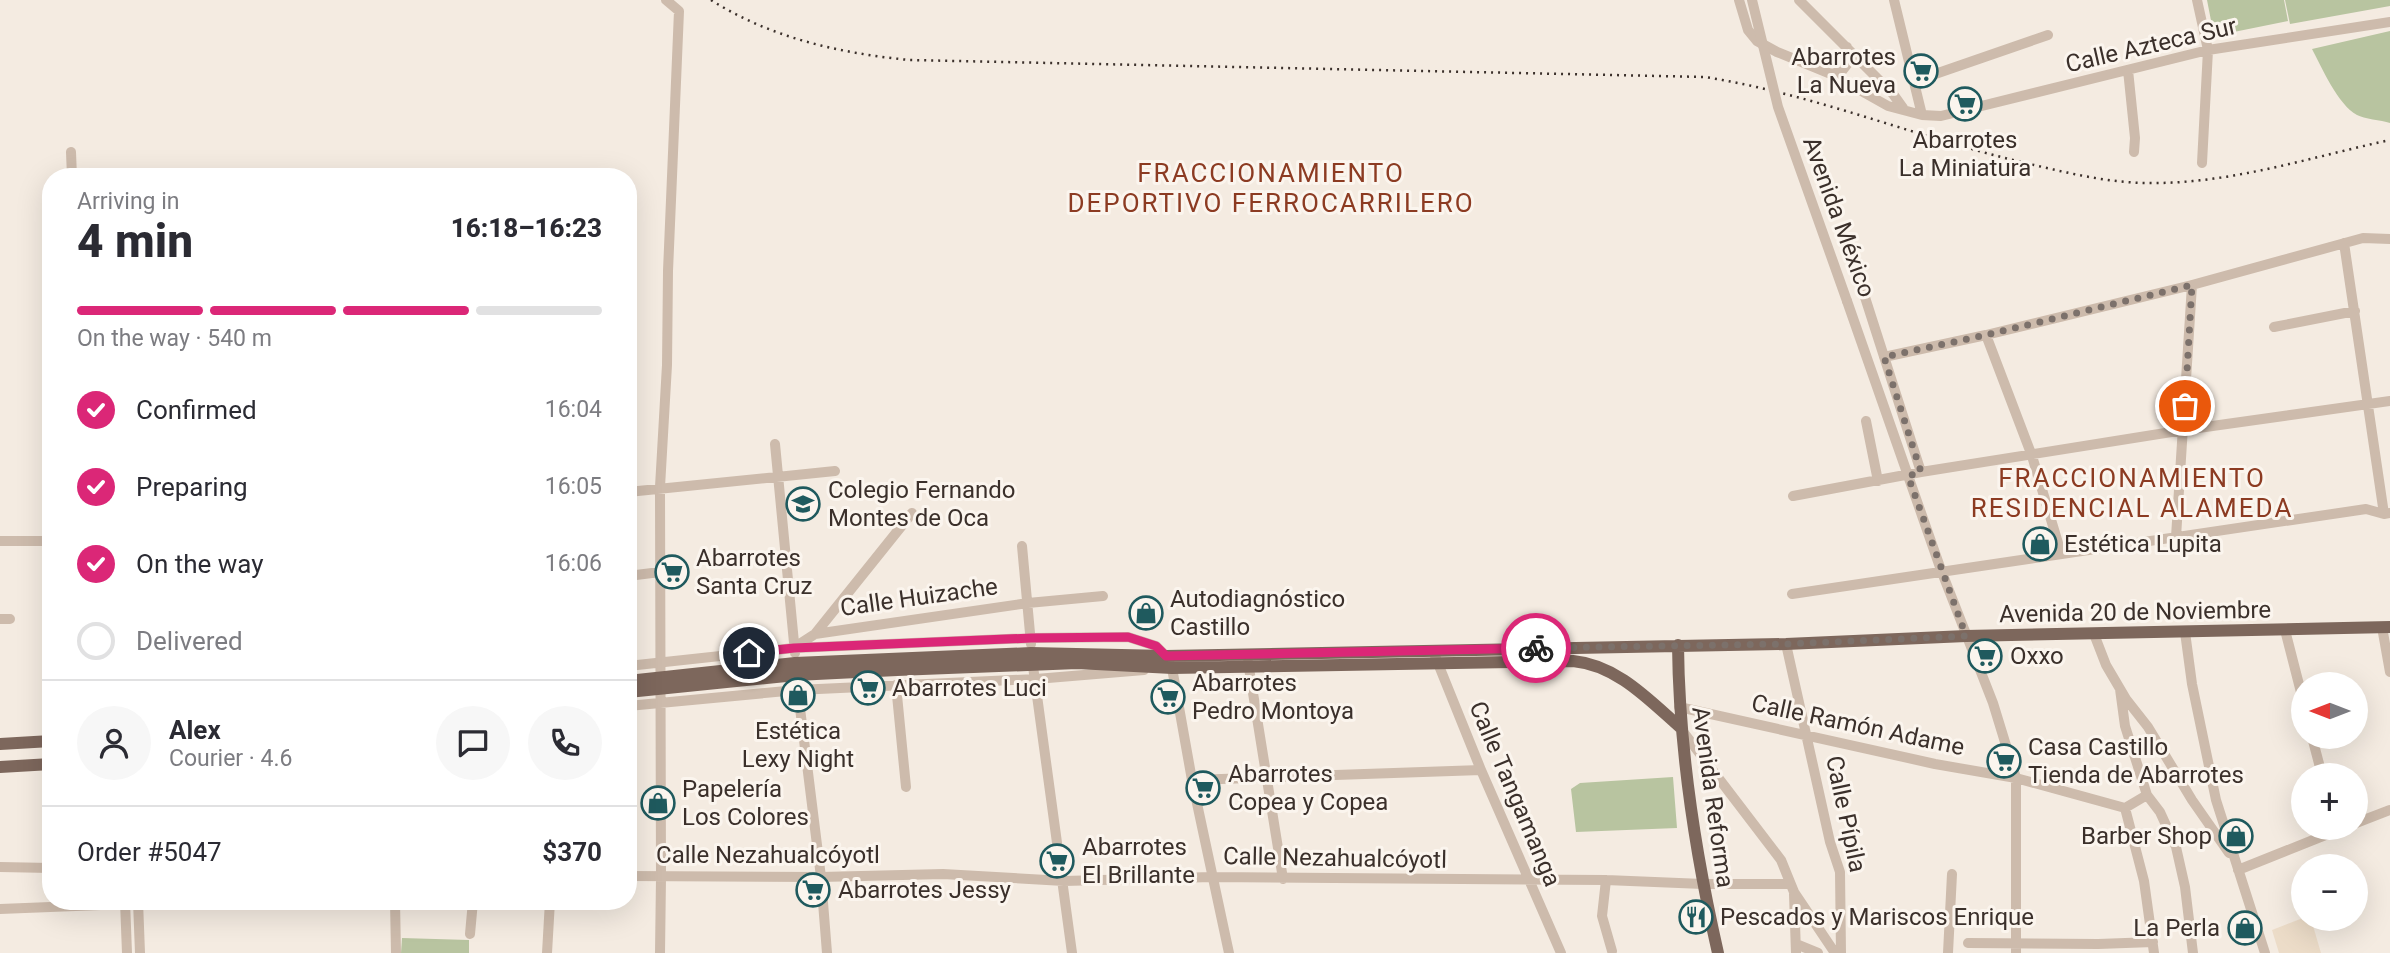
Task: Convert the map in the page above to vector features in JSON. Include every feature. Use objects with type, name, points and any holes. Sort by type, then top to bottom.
[{"type":"main road","name":"Avenida 20 de Noviembre","points":[[637,682],[660,683],[795,669],[1032,658],[1169,662],[1435,657],[1678,645],[2386,627]]},
{"type":"main road","name":"Avenida Reforma","points":[[1678,645],[1681,729],[1703,884],[1718,953]]},
{"type":"main road","name":"Avenida 20 de Noviembre","points":[[1435,657],[1573,661],[1600,666],[1621,677],[1681,729]]},
{"type":"main road","name":"Avenida 20 de Noviembre","points":[[1032,658],[1156,667],[1169,662]]},
{"type":"main road","name":"Avenida 20 de Noviembre","points":[[637,689],[660,683]]},
{"type":"main road","points":[[0,744],[42,742]]},
{"type":"main road","points":[[0,767],[42,765]]},
{"type":"street","points":[[660,953],[660,487],[667,365],[668,271],[679,11],[666,0]]},
{"type":"street","points":[[1740,0],[1748,30],[1756,41],[1831,74],[1888,106],[1922,115]]},
{"type":"street","name":"Avenida México","points":[[1752,0],[1777,107],[1941,570],[1993,703],[2016,778],[2016,949]]},
{"type":"street","points":[[1799,0],[1847,46],[1903,108]]},
{"type":"street","points":[[1894,0],[1922,115]]},
{"type":"street","points":[[2197,0],[2208,50],[2202,163]]},
{"type":"street","name":"Calle Azteca Sur","points":[[1922,115],[1941,116],[2208,50],[2390,22]]},
{"type":"street","points":[[1915,80],[2048,35]]},
{"type":"street","points":[[1831,74],[1842,71],[1849,62],[1847,46]]},
{"type":"street","points":[[2128,70],[2134,152]]},
{"type":"street","points":[[71,152],[72,168]]},
{"type":"street","points":[[1884,357],[2192,285],[2344,243],[2364,239],[2390,239]]},
{"type":"street","points":[[2344,243],[2387,514],[2366,509]]},
{"type":"street","points":[[2176,537],[2192,285]]},
{"type":"street","points":[[1863,291],[1921,472]]},
{"type":"street","points":[[2274,327],[2355,311]]},
{"type":"street","points":[[1986,335],[2032,456],[2061,553]]},
{"type":"street","points":[[1793,496],[1921,472],[2184,430],[2390,401]]},
{"type":"street","points":[[1866,421],[1878,481]]},
{"type":"street","points":[[775,444],[797,690],[821,877],[827,953]]},
{"type":"street","points":[[637,491],[835,471]]},
{"type":"street","points":[[1791,594],[2366,509],[2385,498]]},
{"type":"street","points":[[794,648],[815,634],[912,513]]},
{"type":"street","points":[[0,541],[42,541]]},
{"type":"street","points":[[1022,546],[1032,658],[1072,953]]},
{"type":"street","points":[[637,575],[660,572]]},
{"type":"street","name":"Calle Huizache","points":[[815,634],[1028,603],[1103,596]]},
{"type":"street","points":[[2386,627],[2390,672]]},
{"type":"street","points":[[2285,630],[2296,672]]},
{"type":"street","points":[[2185,632],[2192,684],[2216,800],[2265,953]]},
{"type":"street","points":[[2094,634],[2106,665],[2120,689],[2148,727],[2192,800],[2237,866]]},
{"type":"street","points":[[637,665],[794,648],[1031,638],[1128,637],[1156,646],[1169,662],[1229,953]]},
{"type":"street","name":"Calle Pípila","points":[[1786,644],[1830,842],[1840,872],[1841,953]]},
{"type":"street","name":"Calle Tangamanga","points":[[1435,657],[1561,953]]},
{"type":"street","points":[[1248,661],[1283,879]]},
{"type":"street","name":"Avenida 20 de Noviembre","points":[[637,705],[797,690],[1036,680],[1127,673],[1156,667]]},
{"type":"street","points":[[896,685],[906,787]]},
{"type":"street","points":[[2120,689],[2125,726],[2147,795],[2160,812],[2176,847],[2185,887],[2193,953]]},
{"type":"street","name":"Calle Ramón Adame","points":[[1679,707],[1936,764],[2016,778],[2125,808]]},
{"type":"street","points":[[1681,729],[1781,860],[1792,888],[1835,953]]},
{"type":"street","points":[[1192,780],[1481,770]]},
{"type":"street","points":[[1968,943],[2016,949],[2154,947],[2144,881],[2125,808],[2147,795]]},
{"type":"street","points":[[2368,818],[2390,810]]},
{"type":"street","points":[[2237,866],[2308,840]]},
{"type":"street","points":[[0,867],[42,868]]},
{"type":"street","name":"Calle Nezahualcóyotl","points":[[637,876],[943,874],[1064,881],[1212,877],[1605,880],[1792,888]]},
{"type":"street","points":[[1948,953],[1952,874]]},
{"type":"street","points":[[1605,880],[1602,916],[1612,951]]},
{"type":"street","points":[[1792,888],[1796,949],[1818,953]]},
{"type":"street","points":[[0,909],[42,907]]},
{"type":"street","points":[[126,910],[127,953]]},
{"type":"street","points":[[138,910],[140,953]]},
{"type":"street","points":[[395,910],[396,953]]},
{"type":"street","points":[[470,934],[472,910]]},
{"type":"street","points":[[547,953],[549,910]]},
{"type":"green space","points":[[2207,0],[2284,0],[2288,21],[2214,36]]},
{"type":"green space","points":[[2285,0],[2390,0],[2390,6],[2290,24]]},
{"type":"green space","points":[[2390,31],[2390,123],[2360,116],[2350,110],[2331,85],[2312,49]]},
{"type":"green space","points":[[1673,777],[1677,828],[1576,832],[1571,789],[1580,783]]},
{"type":"green space","points":[[402,938],[469,940],[469,953],[401,953]]},
{"type":"shaded area","points":[[2291,923],[2291,931],[2315,931],[2321,953],[2279,953],[2272,930]]},
{"type":"railway","points":[[711,0],[757,24],[806,42],[909,60],[1705,77],[1829,106],[1993,155],[2077,175],[2120,181],[2149,183],[2210,179],[2271,168],[2390,140]]},
{"type":"way so far","points":[[1536,648],[1786,644],[1966,636],[1908,476],[1921,472],[1884,357],[2192,285],[2185,406]]},
{"type":"place","name":"Abarrotes La Nueva","points":[[1921,71]]},
{"type":"place","name":"Abarrotes La Miniatura","points":[[1965,104]]},
{"type":"place","name":"Colegio Fernando Montes de Oca","points":[[803,504]]},
{"type":"place","name":"Estética Lupita","points":[[2040,544]]},
{"type":"place","name":"Abarrotes Santa Cruz","points":[[672,572]]},
{"type":"place","name":"Autodiagnóstico Castillo","points":[[1146,613]]},
{"type":"place","name":"Oxxo","points":[[1985,656]]},
{"type":"place","name":"Abarrotes Luci","points":[[868,688]]},
{"type":"place","name":"Estética Lexy Night","points":[[798,695]]},
{"type":"place","name":"Abarrotes Pedro Montoya","points":[[1168,697]]},
{"type":"place","name":"Casa Castillo Tienda de Abarrotes","points":[[2004,761]]},
{"type":"place","name":"Abarrotes Copea y Copea","points":[[1203,788]]},
{"type":"place","name":"Papelería Los Colores","points":[[658,803]]},
{"type":"place","name":"Barber Shop","points":[[2236,836]]},
{"type":"place","name":"Abarrotes El Brillante","points":[[1057,861]]},
{"type":"place","name":"Abarrotes Jessy","points":[[813,890]]},
{"type":"place","name":"Pescados y Mariscos Enrique","points":[[1696,917]]},
{"type":"place","name":"La Perla","points":[[2245,928]]},
{"type":"district","name":"FRACCIONAMIENTO DEPORTIVO FERROCARRILERO","points":[[1271,188]]},
{"type":"district","name":"FRACCIONAMIENTO RESIDENCIAL ALAMEDA","points":[[2132,493]]},
{"type":"route","points":[[749,653],[794,648],[1031,638],[1128,637],[1156,646],[1166,656],[1536,648]]}]
